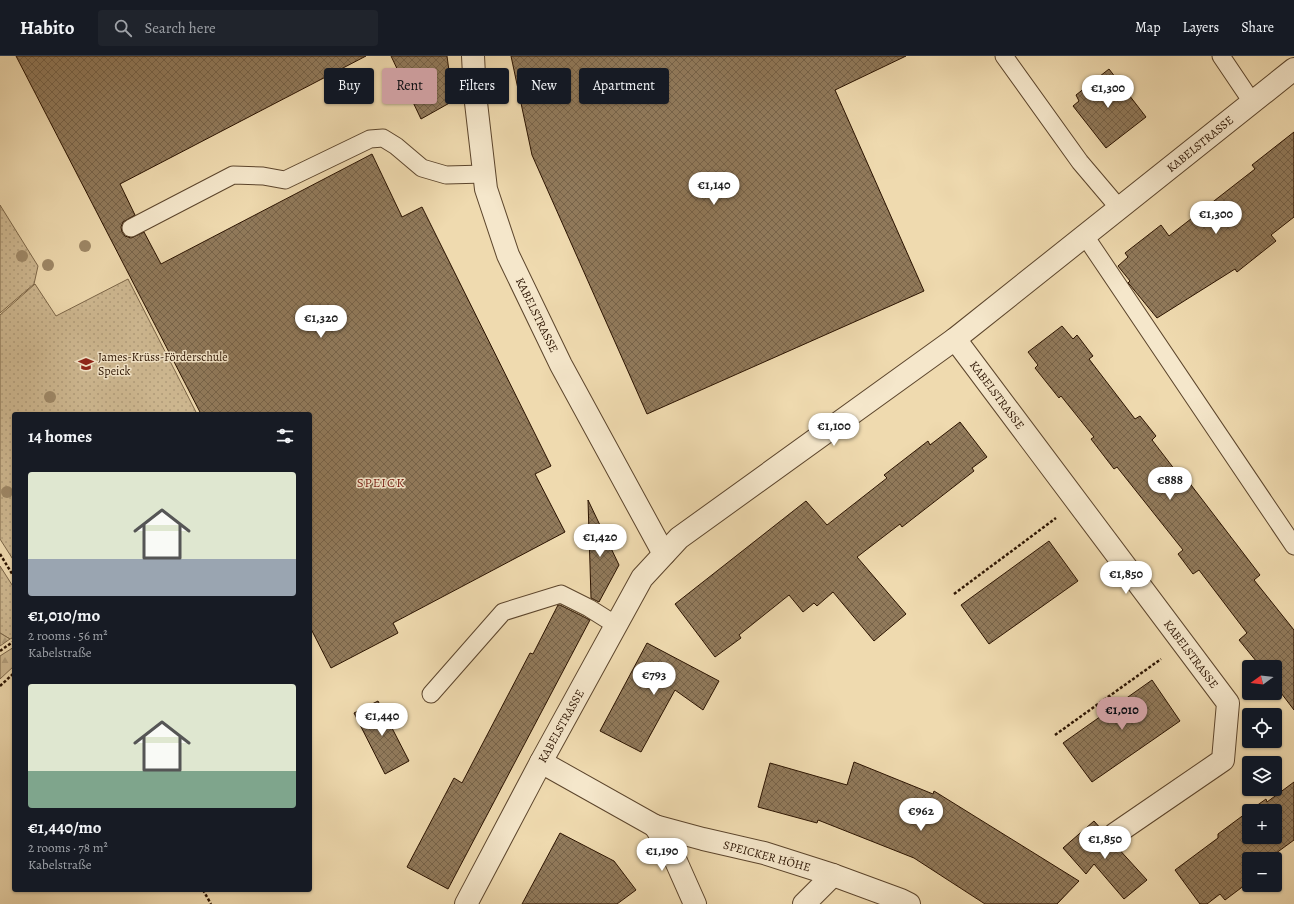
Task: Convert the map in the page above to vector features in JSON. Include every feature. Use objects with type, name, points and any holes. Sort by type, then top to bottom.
[{"type":"street","name":"KABELSTRASSE","points":[[473,56],[474,94],[486,189],[508,255],[561,365],[664,554]]},
{"type":"street","name":"KABELSTRASSE","points":[[466,904],[541,762],[642,578],[679,538],[955,339],[1294,69]]},
{"type":"street","name":"KABELSTRASSE","points":[[955,339],[1228,703],[1223,760],[1115,834]]},
{"type":"street","name":"SPEICKER HÖHE","points":[[541,762],[655,826],[703,839],[754,850],[834,875],[908,904]]},
{"type":"street","name":"SPEICKER HÖHE","points":[[655,826],[675,859],[695,904]]},
{"type":"street","name":"SPEICKER HÖHE","points":[[804,904],[834,875]]},
{"type":"lane","points":[[1004,56],[1080,162],[1119,208]]},
{"type":"lane","points":[[1221,56],[1252,102]]},
{"type":"lane","points":[[131,228],[233,176],[263,176],[285,180],[370,139],[383,138],[396,146],[422,168],[446,175],[484,174]]},
{"type":"lane","points":[[1085,236],[1294,546]]},
{"type":"lane","points":[[430,694],[503,612],[561,594],[589,608],[616,625]]},
{"type":"path","points":[[954,594],[1078,503]]},
{"type":"path","points":[[0,554],[12,573]]},
{"type":"path","points":[[0,650],[12,642]]},
{"type":"path","points":[[1055,735],[1183,643]]},
{"type":"path","points":[[0,686],[12,675]]},
{"type":"path","points":[[204,892],[211,904]]},
{"type":"green space","points":[[0,205],[38,266],[34,284],[0,313]]},
{"type":"green space","name":"James-Krüss-Förderschule Speick","points":[[128,279],[196,412],[12,412],[12,558],[0,539],[0,315],[35,284],[56,316]]},
{"type":"green space","points":[[0,566],[12,585],[12,638],[10,639],[0,633]]},
{"type":"green space","points":[[0,633],[10,639],[0,646]]},
{"type":"green space","points":[[12,648],[12,668],[0,679],[0,656]]},
{"type":"building","points":[[16,56],[366,56],[343,68],[324,68],[324,78],[120,184],[135,215],[123,222],[121,227],[122,232],[125,236],[131,238],[144,232],[161,264],[372,154],[402,217],[422,207],[551,466],[535,474],[565,532],[393,623],[398,633],[331,668],[312,631],[312,412],[200,412]]},
{"type":"building","points":[[391,56],[447,56],[449,68],[445,68],[445,104],[448,104],[421,119],[414,104],[437,104],[437,68],[397,68]]},
{"type":"building","points":[[511,56],[906,56],[835,90],[924,291],[647,414],[532,155],[521,104],[571,104],[571,68],[517,68],[517,84]]},
{"type":"building","points":[[1109,69],[1146,117],[1106,148],[1073,106],[1079,101],[1076,95]]},
{"type":"building","points":[[1294,132],[1294,217],[1271,235],[1276,241],[1237,272],[1235,269],[1157,318],[1128,283],[1130,281],[1118,266],[1128,257],[1125,253],[1161,225],[1169,236],[1255,169],[1252,165]]},
{"type":"building","points":[[1062,326],[1073,339],[1077,335],[1093,356],[1089,359],[1135,419],[1140,416],[1156,436],[1152,440],[1185,483],[1188,481],[1260,575],[1254,580],[1294,630],[1294,710],[1282,694],[1282,660],[1255,660],[1239,640],[1247,633],[1199,570],[1193,574],[1178,554],[1183,550],[1117,467],[1114,469],[1091,439],[1094,437],[1061,396],[1059,398],[1035,368],[1038,365],[1028,352]]},
{"type":"building","points":[[960,422],[987,457],[972,468],[974,471],[902,527],[900,524],[857,557],[906,614],[874,641],[833,592],[817,606],[814,603],[803,612],[789,595],[739,635],[741,638],[715,657],[675,604],[806,501],[827,525],[887,478],[884,475],[928,441],[930,445]]},
{"type":"building","points":[[588,500],[619,565],[599,602],[591,598]]},
{"type":"building","points":[[1049,541],[1078,581],[989,644],[961,605]]},
{"type":"building","points":[[558,605],[590,620],[448,889],[407,867],[454,778],[462,783],[530,653],[533,654]]},
{"type":"building","points":[[647,643],[719,681],[703,710],[675,690],[641,752],[600,731]]},
{"type":"building","points":[[1152,680],[1180,721],[1092,782],[1063,743]]},
{"type":"building","points":[[378,701],[409,761],[385,774],[354,713]]},
{"type":"building","points":[[854,762],[933,794],[934,791],[1079,881],[1057,904],[985,904],[914,858],[818,820],[817,823],[758,807],[770,763],[847,785]]},
{"type":"building","points":[[1294,782],[1294,840],[1278,852],[1242,852],[1242,887],[1225,900],[1220,894],[1207,904],[1200,904],[1175,870],[1218,838],[1218,834],[1242,816],[1242,844],[1282,844],[1282,804],[1259,804],[1266,799],[1267,802],[1275,796],[1282,796],[1282,791]]},
{"type":"building","points":[[1094,821],[1103,831],[1105,841],[1110,845],[1116,846],[1147,880],[1124,899],[1094,864],[1086,874],[1063,848]]},
{"type":"building","points":[[560,833],[614,861],[636,890],[617,904],[522,904]]},
{"type":"place","name":"James-Krüss-Förderschule Speick","points":[[86,364]]},
{"type":"district","name":"SPEICK","points":[[381,482]]}]
